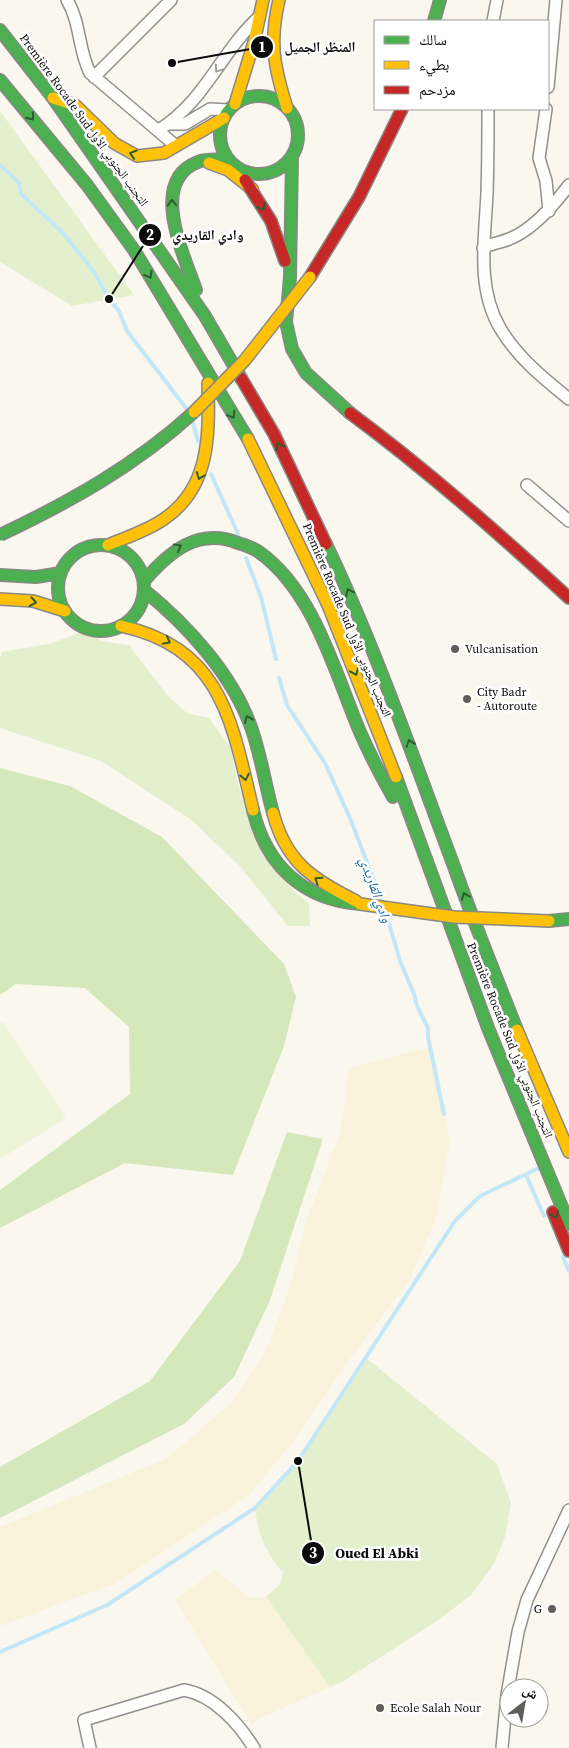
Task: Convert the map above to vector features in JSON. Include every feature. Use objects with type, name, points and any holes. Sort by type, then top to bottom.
[{"type":"main road","points":[[205,316],[176,230],[172,211],[172,194],[176,180],[186,168],[199,161],[232,163],[247,172],[266,173],[283,166],[292,156],[297,144],[298,131],[294,118],[287,108],[272,65],[271,45],[279,0]]},
{"type":"main road","points":[[426,0],[432,20]]},
{"type":"main road","points":[[432,20],[440,0]]},
{"type":"main road","points":[[260,1],[259,17],[220,135],[224,152],[252,189],[271,220],[290,277]]},
{"type":"main road","name":"Première Rocade Sud التجنب الجنوبي الأول","points":[[0,30],[53,98],[205,316],[274,434],[351,597],[400,717],[452,862],[530,1063],[569,1152]]},
{"type":"main road","name":"Première Rocade Sud التجنب الجنوبي الأول","points":[[0,80],[87,184],[134,250],[207,376],[255,452],[308,562],[375,721],[488,1028],[569,1224]]},
{"type":"main road","points":[[53,98],[75,105],[114,144],[129,153],[155,156],[176,146],[229,111],[256,96],[278,101],[287,108]]},
{"type":"main road","points":[[0,535],[36,519],[91,490],[142,456],[190,417],[235,374],[269,334],[310,277],[359,197],[402,110]]},
{"type":"main road","points":[[292,156],[290,277],[286,322],[292,348],[306,373],[338,404],[409,457],[469,507],[569,598]]},
{"type":"main road","points":[[199,161],[228,170],[252,189]]},
{"type":"main road","points":[[108,545],[164,519],[177,509],[195,486],[206,457],[207,376]]},
{"type":"main road","points":[[144,585],[170,552],[192,540],[218,537],[230,539],[253,548],[263,555],[288,581],[308,610],[378,772],[414,825]]},
{"type":"main road","points":[[108,545],[116,547],[132,557],[141,572],[144,585],[140,607],[121,626],[103,630],[86,628],[71,618],[65,611],[58,588],[60,572],[68,560],[82,549],[90,546],[108,545]]},
{"type":"main road","points":[[0,574],[36,577],[60,572]]},
{"type":"main road","points":[[144,585],[221,673],[242,706],[257,743],[273,816],[291,854],[313,877],[360,904]]},
{"type":"main road","points":[[0,599],[33,602],[65,611]]},
{"type":"main road","points":[[121,626],[145,632],[174,645],[200,668],[220,696],[234,727],[257,828],[262,841],[277,864],[295,881],[320,897],[339,904],[360,904],[402,912],[467,920],[569,920]]},
{"type":"main road","points":[[520,1102],[534,1161],[569,1251]]},
{"type":"street","points":[[67,0],[79,26],[86,62],[94,77],[164,127],[176,146]]},
{"type":"street","points":[[94,77],[171,0]]},
{"type":"street","points":[[494,20],[497,0]]},
{"type":"street","points":[[549,76],[556,0]]},
{"type":"street","points":[[164,127],[197,98],[237,40],[259,17]]},
{"type":"street","points":[[164,127],[185,124],[210,109],[229,111]]},
{"type":"street","points":[[488,110],[483,248],[486,293],[500,327],[520,354],[544,379],[569,399]]},
{"type":"street","points":[[546,110],[539,158],[546,181],[549,211]]},
{"type":"street","points":[[483,248],[494,242],[509,239],[549,211],[569,185]]},
{"type":"street","points":[[527,485],[569,521]]},
{"type":"street","points":[[502,1748],[507,1695],[518,1632],[527,1600],[569,1510]]},
{"type":"street","points":[[90,1748],[84,1720],[184,1690],[195,1692],[238,1724],[254,1748]]},
{"type":"shaded area","points":[[430,1047],[450,1141],[436,1218],[409,1281],[352,1356],[293,1442],[248,1496],[116,1583],[0,1626],[0,1527],[166,1459],[232,1402],[267,1349],[292,1280],[305,1225],[341,1131],[349,1068]]},
{"type":"shaded area","points":[[215,1570],[251,1598],[266,1597],[330,1687],[256,1720],[252,1725],[175,1600]]},
{"type":"green space","points":[[0,111],[134,295],[72,306],[0,262]]},
{"type":"green space","points":[[85,631],[102,641],[129,645],[168,696],[187,713],[209,718],[230,747],[239,787],[254,831],[271,862],[298,895],[309,903],[310,926],[288,926],[239,865],[190,819],[101,761],[0,728],[0,659],[2,652],[49,644]]},
{"type":"green space","points":[[0,768],[70,786],[162,837],[284,964],[296,997],[284,1046],[233,1175],[125,1163],[0,1228],[0,1190],[130,1094],[129,1027],[85,988],[16,984],[0,995]]},
{"type":"green space","points":[[3,1022],[66,1118],[0,1159],[0,1024]]},
{"type":"green space","points":[[287,1132],[323,1139],[270,1300],[234,1377],[184,1424],[0,1518],[0,1467],[150,1381],[240,1261]]},
{"type":"green space","points":[[365,1357],[497,1464],[511,1503],[505,1537],[494,1564],[471,1595],[437,1621],[342,1682],[330,1687],[266,1597],[280,1584],[283,1573],[263,1542],[255,1508],[297,1461]]},
{"type":"waterway","name":"وادي القاريدي","points":[[0,165],[19,183],[21,194],[63,233],[94,272],[109,299],[119,311],[127,331],[186,408]]},
{"type":"waterway","name":"وادي القاريدي","points":[[193,423],[198,441]]},
{"type":"waterway","name":"وادي القاريدي","points":[[211,474],[238,534]]},
{"type":"waterway","name":"وادي القاريدي","points":[[246,558],[261,597],[276,659]]},
{"type":"waterway","name":"وادي القاريدي","points":[[279,678],[287,705],[325,763],[350,818],[383,904]]},
{"type":"waterway","name":"وادي القاريدي","points":[[386,913],[400,961],[417,1006],[428,1028],[428,1037],[444,1114]]},
{"type":"waterway","points":[[0,1652],[107,1605],[255,1508],[298,1461],[455,1221],[480,1196],[539,1168]]},
{"type":"waterway","points":[[526,1175],[544,1216]]},
{"type":"waterway","points":[[563,1257],[569,1271]]},
{"type":"traffic: fast","points":[[434,20],[440,0]]},
{"type":"traffic: fast","points":[[0,30],[53,98],[205,316],[241,378]]},
{"type":"traffic: fast","points":[[0,80],[87,185],[134,250],[248,439]]},
{"type":"traffic: fast","points":[[259,96],[274,99],[286,108],[295,120],[298,135],[295,150],[286,162],[274,171],[259,174],[244,171],[232,162],[223,150],[220,135],[223,120],[232,108],[244,99],[259,96]]},
{"type":"traffic: fast","points":[[292,156],[290,277],[286,322],[292,349],[306,373],[350,413]]},
{"type":"traffic: fast","points":[[196,290],[178,239],[174,220],[172,202],[175,185],[183,172],[198,162],[229,160]]},
{"type":"traffic: fast","points":[[0,535],[77,496],[126,466],[194,412]]},
{"type":"traffic: fast","points":[[144,581],[174,552],[197,540],[210,538],[224,539],[259,552],[278,569],[294,588],[309,611],[332,659],[360,732],[393,797]]},
{"type":"traffic: fast","points":[[326,544],[377,661],[517,1030]]},
{"type":"traffic: fast","points":[[101,545],[117,548],[125,552],[137,564],[141,572],[144,588],[141,604],[137,612],[125,624],[117,628],[101,631],[85,628],[77,624],[65,612],[61,604],[58,588],[61,572],[65,564],[77,552],[85,548],[101,545]]},
{"type":"traffic: fast","points":[[0,575],[36,577],[61,573]]},
{"type":"traffic: fast","points":[[144,590],[192,635],[220,670],[243,707],[251,727],[273,813]]},
{"type":"traffic: fast","points":[[396,777],[488,1028],[569,1224]]},
{"type":"traffic: fast","points":[[253,810],[267,847],[290,876],[305,887],[321,895],[340,901],[360,904]]},
{"type":"traffic: fast","points":[[549,921],[569,919]]},
{"type":"traffic: slow","points":[[235,104],[254,42],[263,0]]},
{"type":"traffic: slow","points":[[279,0],[274,29],[274,54],[287,108]]},
{"type":"traffic: slow","points":[[53,98],[75,105],[114,143],[137,156],[164,153],[224,118]]},
{"type":"traffic: slow","points":[[209,163],[228,170],[252,189]]},
{"type":"traffic: slow","points":[[194,412],[245,360],[310,277]]},
{"type":"traffic: slow","points":[[108,545],[144,530],[164,519],[179,506],[191,491],[199,475],[207,440],[208,383]]},
{"type":"traffic: slow","points":[[248,439],[328,605],[396,777]]},
{"type":"traffic: slow","points":[[0,599],[33,601],[65,611]]},
{"type":"traffic: slow","points":[[121,626],[155,637],[181,652],[202,671],[217,693],[229,719],[238,747],[253,810]]},
{"type":"traffic: slow","points":[[273,813],[278,830],[293,857],[326,885],[356,901]]},
{"type":"traffic: slow","points":[[360,904],[454,917],[549,921]]},
{"type":"traffic: slow","points":[[517,1030],[569,1152]]},
{"type":"traffic: jam","points":[[310,277],[359,197],[402,110]]},
{"type":"traffic: jam","points":[[245,180],[271,221],[285,261]]},
{"type":"traffic: jam","points":[[241,378],[274,434],[326,544]]},
{"type":"traffic: jam","points":[[350,413],[462,502],[569,598]]},
{"type":"traffic: jam","points":[[553,1212],[569,1251]]},
{"type":"place","name":"المنظر الجميل","points":[[172,63]]},
{"type":"place","name":"وادي القاريدي","points":[[109,299]]},
{"type":"place","name":"Vulcanisation","points":[[455,649]]},
{"type":"place","name":"City Badr - Autoroute","points":[[467,699]]},
{"type":"place","name":"Oued El Abki","points":[[298,1461]]},
{"type":"place","name":"G","points":[[552,1609]]},
{"type":"place","name":"Ecole Salah Nour","points":[[380,1708]]}]
